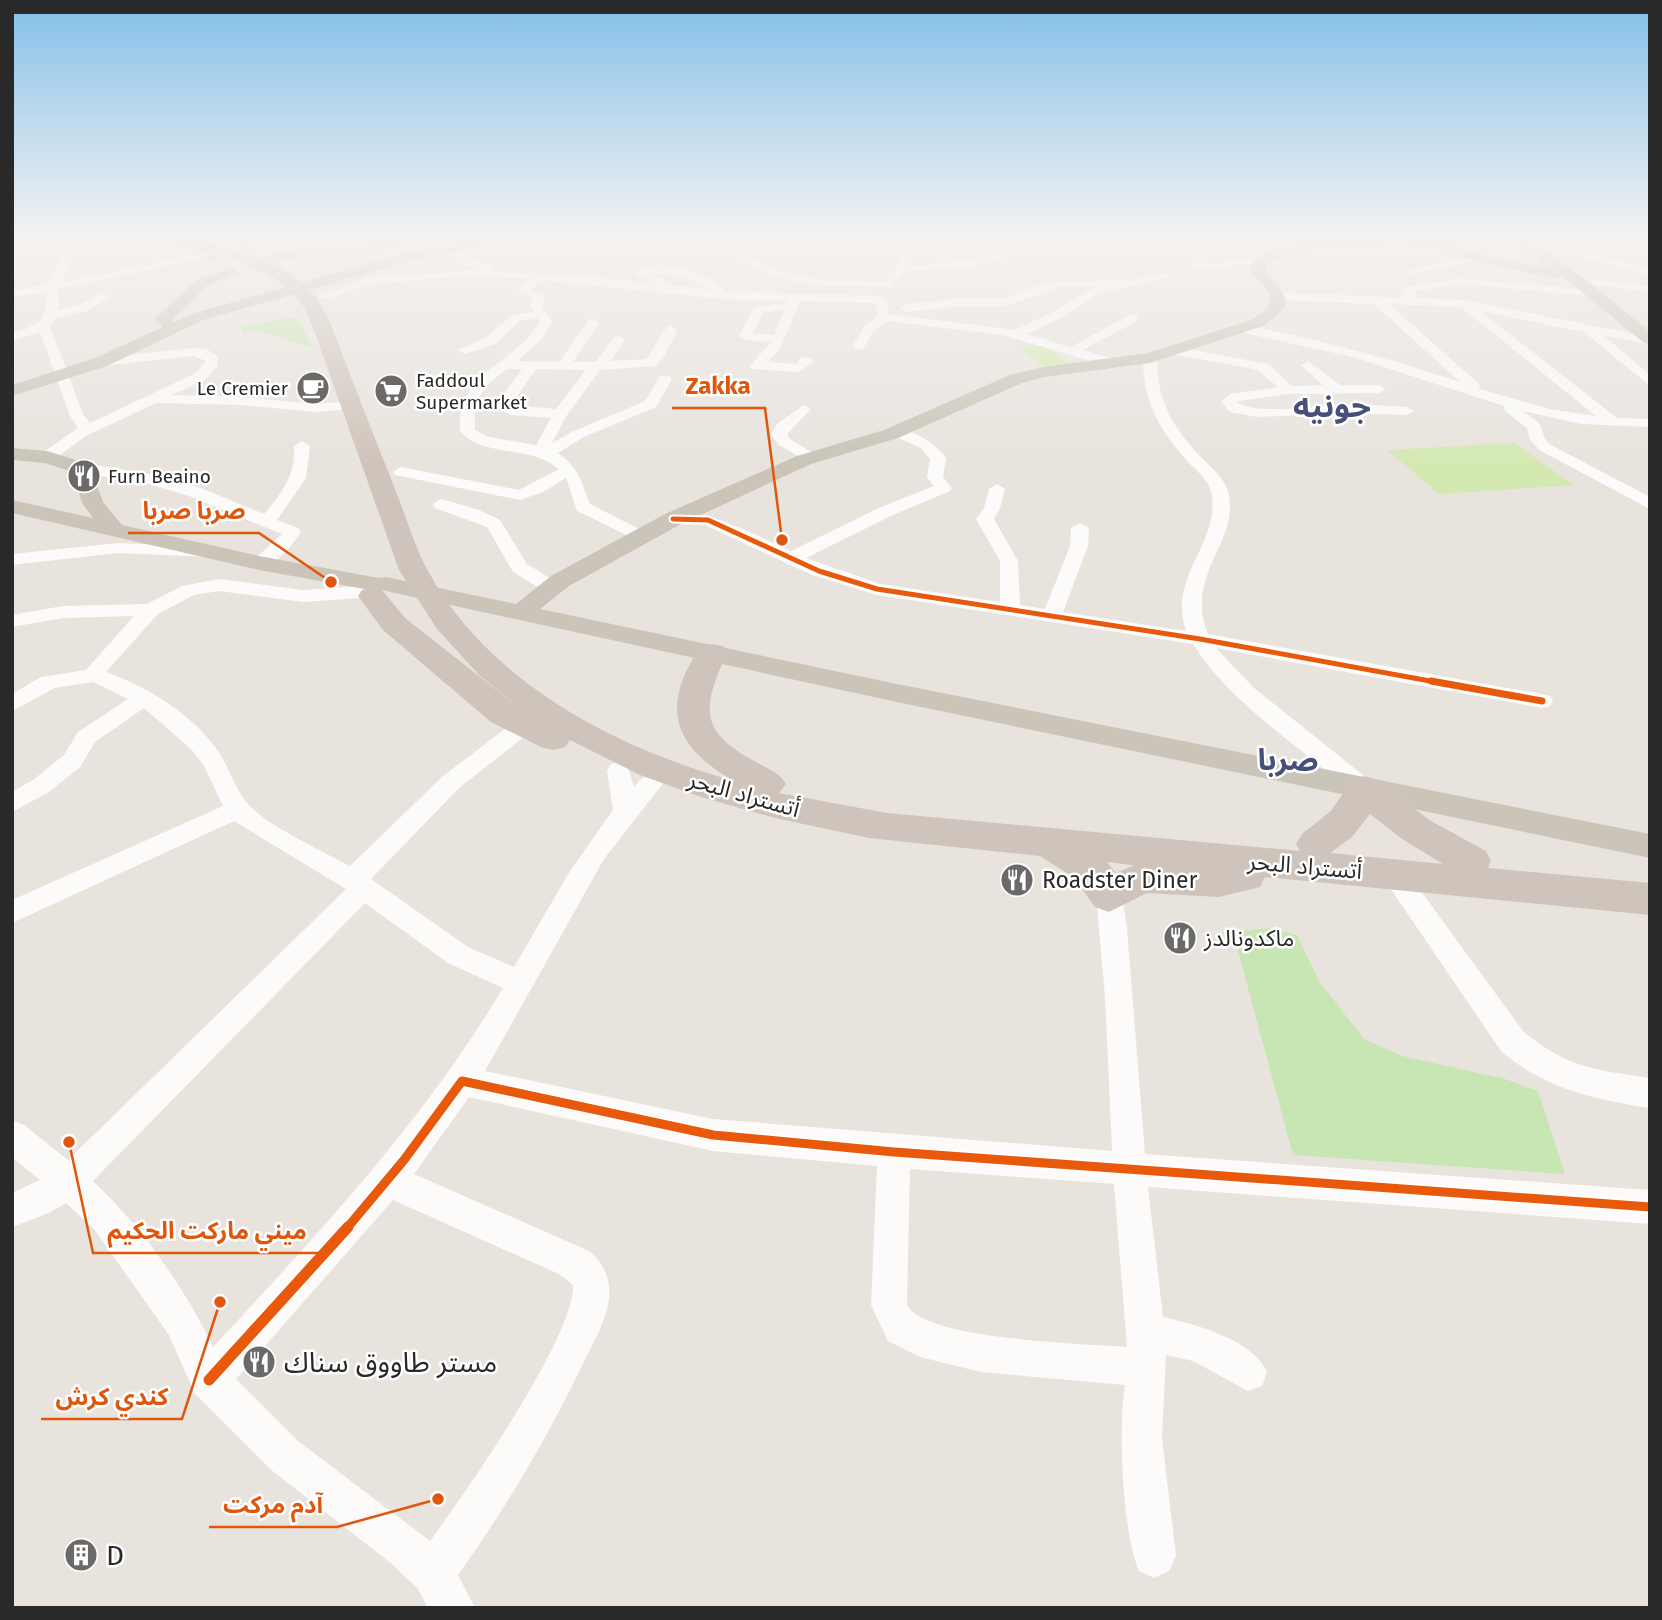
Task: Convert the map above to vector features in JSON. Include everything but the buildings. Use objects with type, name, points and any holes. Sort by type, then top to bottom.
[{"type":"highway","name":"أتستراد البحر","points":[[314,311],[361,404]]},
{"type":"highway","name":"أتستراد البحر","points":[[334,311],[361,404],[421,574],[444,589],[457,636],[531,702],[576,729],[634,757],[719,789],[838,820],[1043,843],[1472,861],[1650,875]]},
{"type":"highway","points":[[391,449],[405,481]]},
{"type":"highway","points":[[373,590],[394,624],[503,714],[619,770],[702,800],[757,812],[838,820]]},
{"type":"highway","name":"أتستراد البحر","points":[[453,619],[534,683],[580,709],[635,737],[731,774],[768,784],[841,799],[919,810],[1304,854],[1395,875],[1650,899]]},
{"type":"highway","points":[[712,653],[694,692],[690,717],[695,731],[706,746],[720,757],[768,784]]},
{"type":"highway","points":[[1043,843],[1067,853],[1089,867],[1103,882],[1109,896],[1141,878],[1219,882],[1304,854],[1348,821],[1365,789],[1398,820],[1432,842],[1472,861]]},
{"type":"main road","points":[[174,311],[163,320],[177,324]]},
{"type":"main road","points":[[12,391],[101,362],[133,349],[177,324],[221,311]]},
{"type":"main road","points":[[521,612],[551,587],[673,519],[702,514],[810,458],[897,432],[1016,379],[1050,371],[1121,363],[1150,364],[1177,351],[1244,329],[1267,317],[1271,311]]},
{"type":"main road","points":[[1616,311],[1647,335]]},
{"type":"main road","points":[[12,454],[54,458],[82,468],[93,503],[116,531]]},
{"type":"main road","points":[[65,518],[80,513],[93,503]]},
{"type":"main road","points":[[12,506],[373,590],[421,574],[521,612],[1650,846]]},
{"type":"street","points":[[49,311],[47,324],[61,374],[79,419],[90,430]]},
{"type":"street","points":[[12,337],[76,311]]},
{"type":"street","points":[[540,311],[546,321],[540,335],[522,352],[500,365],[467,402],[468,431],[478,439],[543,451],[568,470],[576,480],[583,507],[641,537]]},
{"type":"street","points":[[758,311],[746,336],[778,339]]},
{"type":"street","points":[[790,311],[778,339],[758,367],[799,368],[807,360]]},
{"type":"street","points":[[858,346],[880,311]]},
{"type":"street","points":[[896,311],[1017,334],[1121,363]]},
{"type":"street","points":[[1017,334],[1064,311]]},
{"type":"street","points":[[1389,311],[1485,397]]},
{"type":"street","points":[[1472,311],[1614,423]]},
{"type":"street","points":[[1498,311],[1587,328],[1647,335]]},
{"type":"street","points":[[465,350],[490,341],[516,318],[541,314]]},
{"type":"street","points":[[1072,351],[1133,317]]},
{"type":"street","points":[[563,366],[593,323]]},
{"type":"street","points":[[1587,328],[1650,382]]},
{"type":"street","points":[[1244,329],[1358,354],[1504,403],[1554,415],[1614,423],[1650,423]]},
{"type":"street","points":[[500,365],[598,366],[650,363],[657,357],[671,330]]},
{"type":"street","points":[[543,451],[559,414],[619,340]]},
{"type":"street","points":[[1177,351],[1261,365],[1270,370],[1288,390]]},
{"type":"street","points":[[90,430],[201,376],[213,360],[202,352],[194,352],[101,362]]},
{"type":"street","points":[[1150,364],[1159,417],[1212,478],[1220,494],[1214,536],[1192,591],[1192,614],[1200,639],[1233,681],[1322,757],[1365,789]]},
{"type":"street","points":[[532,365],[504,407],[512,411],[559,414]]},
{"type":"street","points":[[1308,365],[1336,389]]},
{"type":"street","points":[[543,451],[651,404],[665,379]]},
{"type":"street","points":[[1379,389],[1288,390],[1232,397],[1228,402],[1236,409],[1256,413],[1407,411]]},
{"type":"street","points":[[157,398],[241,401],[317,408],[361,404]]},
{"type":"street","points":[[1504,403],[1534,426],[1538,440],[1546,448],[1650,504]]},
{"type":"street","points":[[804,409],[783,426],[779,434],[785,442],[810,458]]},
{"type":"street","points":[[54,458],[91,434],[90,430]]},
{"type":"street","points":[[790,559],[887,511],[944,488],[935,477],[938,457],[933,451],[897,432]]},
{"type":"street","points":[[267,521],[295,485],[303,463],[302,446]]},
{"type":"street","points":[[82,468],[144,477],[195,492],[292,532],[284,544],[259,563]]},
{"type":"street","points":[[405,481],[520,495],[537,489],[568,470]]},
{"type":"street","points":[[997,489],[994,492],[992,508],[985,519],[1009,561],[1010,611]]},
{"type":"street","points":[[441,504],[494,524],[520,568],[551,587]]},
{"type":"street","points":[[702,514],[790,559],[858,585],[1200,639],[1542,701]]},
{"type":"street","points":[[1052,617],[1061,587],[1079,546],[1080,528]]},
{"type":"street","points":[[12,560],[118,548],[211,552]]},
{"type":"street","points":[[95,675],[96,670],[151,610],[189,590],[219,585],[303,596],[373,590]]},
{"type":"street","points":[[12,621],[63,612],[151,610]]},
{"type":"street","points":[[12,704],[49,682],[95,675],[122,684],[172,719],[209,756],[236,810],[250,821],[359,883],[458,955],[521,983]]},
{"type":"street","points":[[12,803],[41,786],[72,761],[86,737],[144,699]]},
{"type":"street","points":[[12,1210],[37,1201],[69,1182],[359,883],[452,782],[526,725]]},
{"type":"street","points":[[619,770],[625,808]]},
{"type":"street","points":[[209,1380],[390,1181],[425,1137],[463,1081],[521,983],[578,878],[625,808],[652,782]]},
{"type":"street","points":[[12,912],[236,810]]},
{"type":"street","points":[[1395,875],[1512,1041],[1527,1055],[1559,1075],[1588,1083],[1650,1093]]},
{"type":"street","points":[[1109,896],[1116,939],[1129,1169],[1146,1350],[1142,1443],[1154,1556]]},
{"type":"street","points":[[463,1081],[713,1135],[894,1152],[1650,1207]]},
{"type":"street","points":[[12,1136],[69,1182],[106,1217],[182,1322],[209,1380],[284,1455],[384,1529],[433,1574],[453,1608]]},
{"type":"street","points":[[894,1152],[889,1305],[901,1328],[928,1343],[1014,1357],[1199,1345],[1248,1372]]},
{"type":"street","points":[[390,1181],[572,1261],[583,1268],[591,1280],[591,1297],[585,1316],[543,1402],[500,1478],[433,1574]]},
{"type":"green space","points":[[297,317],[312,346],[262,333],[243,333],[241,326]]},
{"type":"green space","points":[[1043,344],[1069,363],[1044,367],[1019,348]]},
{"type":"green space","points":[[1514,443],[1574,485],[1439,494],[1387,450]]},
{"type":"green space","points":[[1269,928],[1297,935],[1319,981],[1364,1039],[1402,1056],[1505,1079],[1538,1091],[1565,1174],[1293,1155],[1233,932]]},
{"type":"cycle path","points":[[673,519],[708,520],[819,571],[877,589],[1200,639],[1542,701]]},
{"type":"cycle path","points":[[209,1380],[373,1198],[462,1081],[713,1135],[894,1152],[1650,1207]]},
{"type":"place","name":"Le Cremier","points":[[313,388]]},
{"type":"place","name":"Faddoul Supermarket","points":[[391,391]]},
{"type":"place","name":"Furn Beaino","points":[[84,476]]},
{"type":"place","name":"Zakka","points":[[782,540]]},
{"type":"place","name":"صربا صربا","points":[[331,582]]},
{"type":"place","name":"Roadster Diner","points":[[1017,880]]},
{"type":"place","name":"ماكدونالدز","points":[[1180,938]]},
{"type":"place","name":"ميني ماركت الحكيم","points":[[69,1142]]},
{"type":"place","name":"كندي كرش","points":[[220,1302]]},
{"type":"place","name":"مستر طاووق سناك","points":[[259,1362]]},
{"type":"place","name":"آدم مركت","points":[[438,1499]]},
{"type":"place","name":"D","points":[[81,1555]]},
{"type":"district","name":"جونيه","points":[[1332,406]]},
{"type":"district","name":"صربا","points":[[1288,760]]}]
